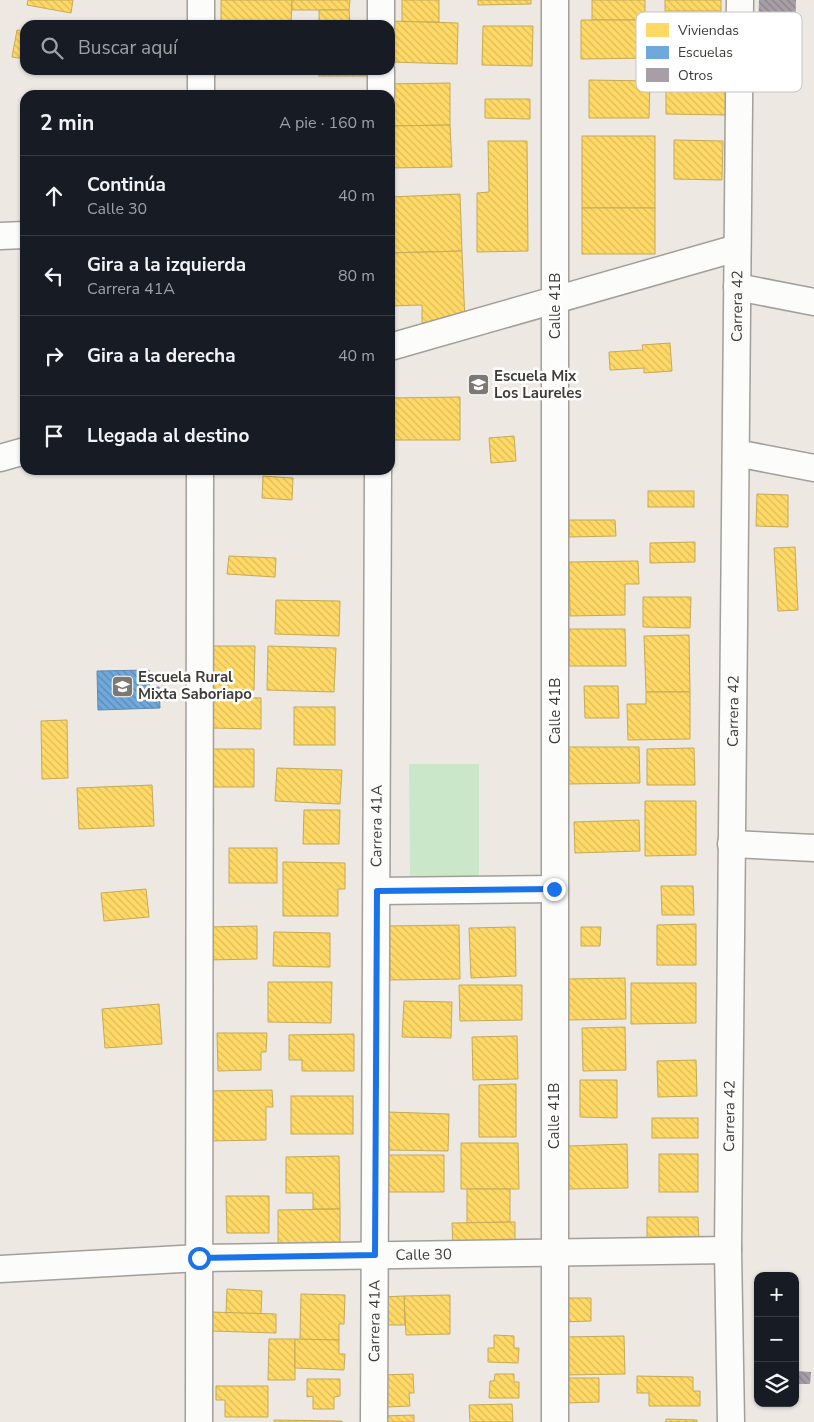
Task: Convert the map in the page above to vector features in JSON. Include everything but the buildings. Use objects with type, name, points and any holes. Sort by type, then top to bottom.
[{"type":"street","points":[[201,0],[201,20]]},
{"type":"street","points":[[381,0],[381,20]]},
{"type":"street","name":"Calle 41B","points":[[555,0],[555,1422]]},
{"type":"street","points":[[201,75],[201,90]]},
{"type":"street","points":[[381,75],[381,90]]},
{"type":"street","name":"Carrera 42","points":[[731,1422],[728,1250],[739,92]]},
{"type":"street","points":[[0,236],[20,235]]},
{"type":"street","points":[[395,346],[737,248]]},
{"type":"street","points":[[737,287],[814,302]]},
{"type":"street","points":[[0,458],[20,452]]},
{"type":"street","points":[[736,452],[814,468]]},
{"type":"street","points":[[199,1422],[200,475]]},
{"type":"street","name":"Carrera 41A","points":[[374,1422],[378,475]]},
{"type":"street","points":[[732,844],[814,848]]},
{"type":"street","points":[[377,891],[554,889]]},
{"type":"street","name":"Calle 30","points":[[0,1269],[199,1258],[728,1250]]},
{"type":"green space","points":[[409,764],[479,764],[479,877],[410,877]]},
{"type":"place","name":"Escuela Mix Los Laureles","points":[[478,385]]},
{"type":"place","name":"Escuela Rural Mixta Saboriapo","points":[[122,686]]},
{"type":"route","points":[[199,1258],[375,1255],[377,891],[554,889]]}]
